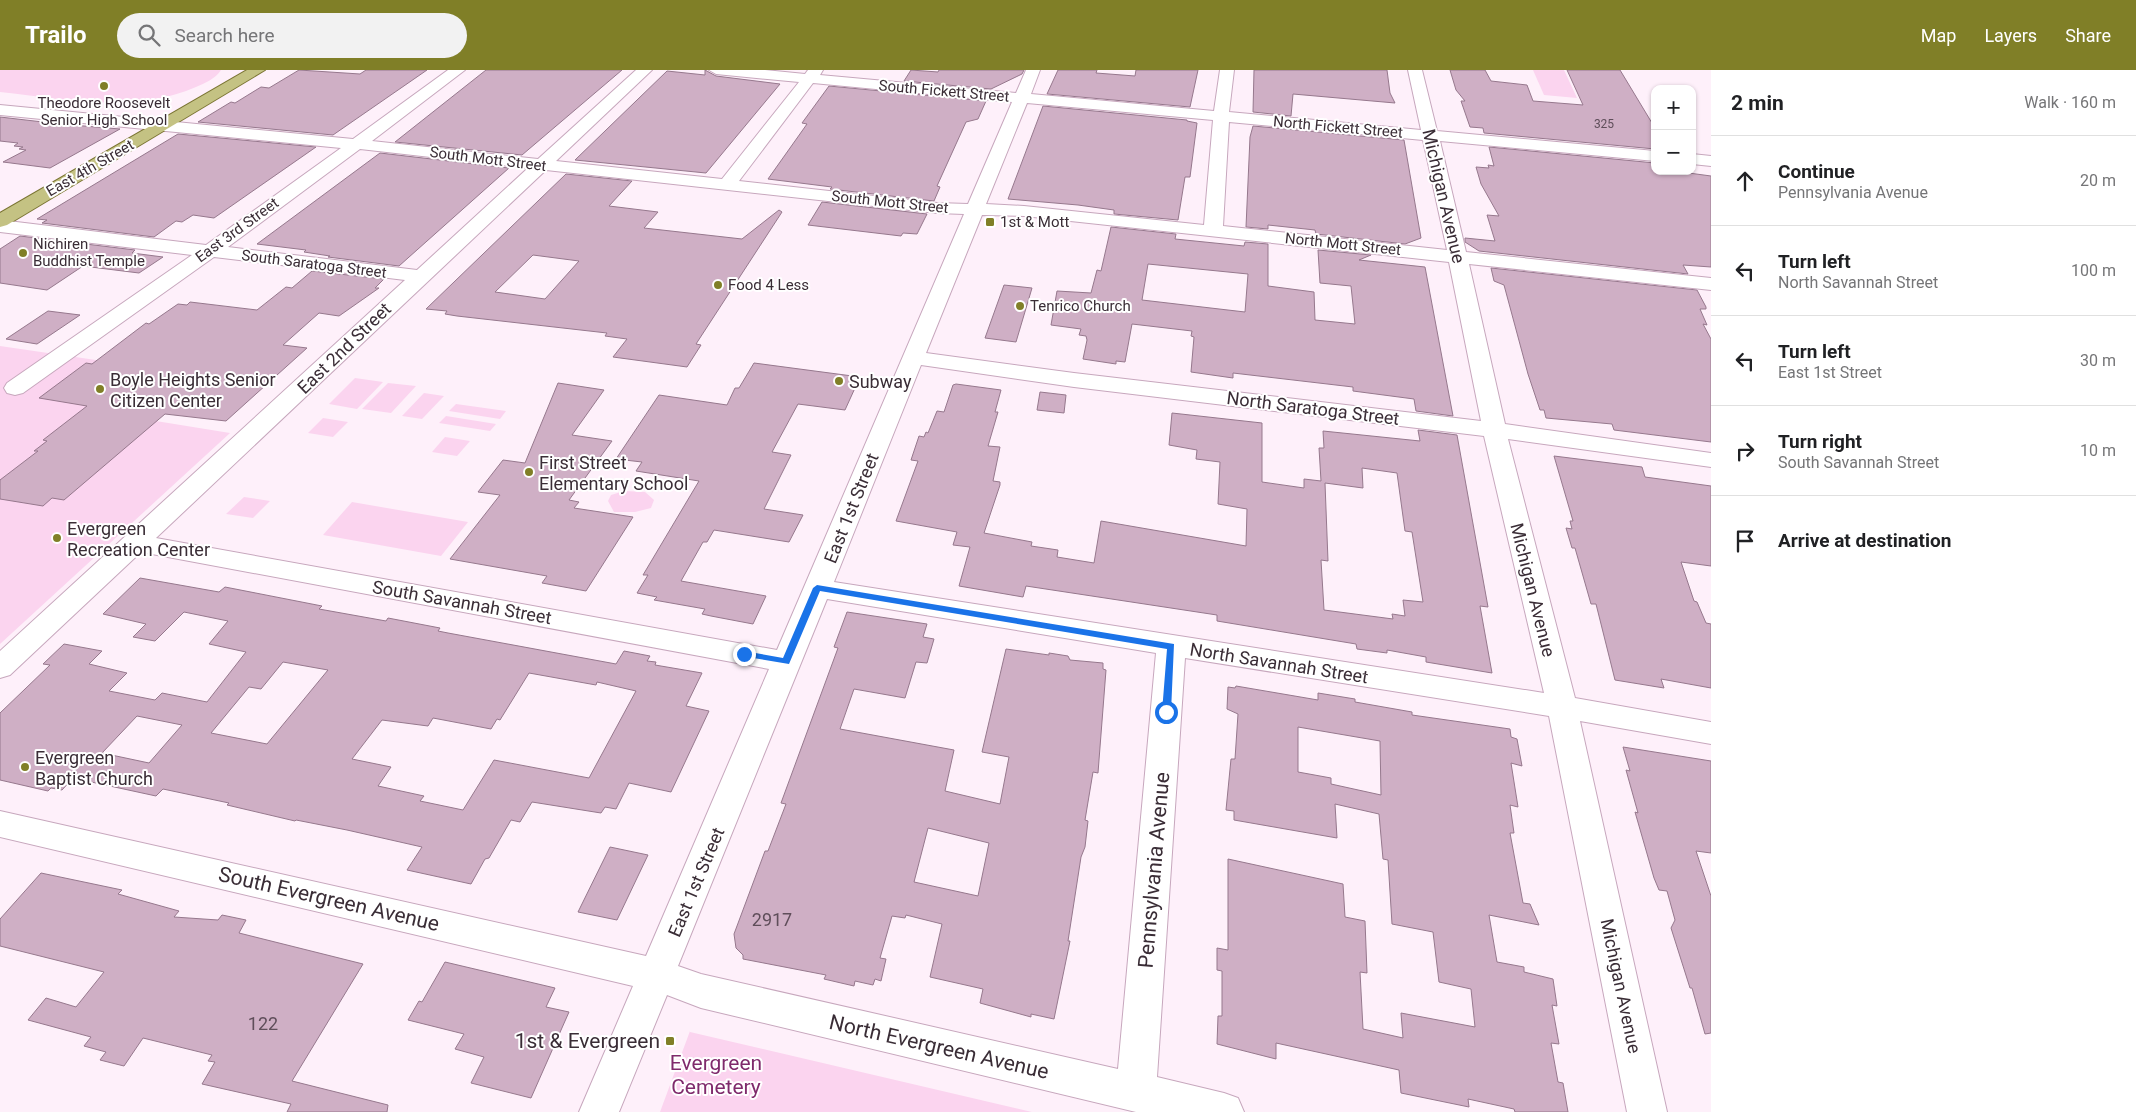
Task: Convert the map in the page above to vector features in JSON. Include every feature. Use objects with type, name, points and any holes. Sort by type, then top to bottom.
[{"type":"main road","name":"East 4th Street","points":[[0,221],[258,70]]},
{"type":"street","name":"East 3rd Street","points":[[14,388],[209,252],[458,70]]},
{"type":"street","name":"East 2nd Street","points":[[0,668],[137,543],[419,276],[646,70]]},
{"type":"street","name":"South Fickett Street","points":[[716,70],[813,74],[1022,98]]},
{"type":"street","name":"East 1st Street","points":[[599,1112],[915,358],[1033,70]]},
{"type":"street","points":[[1212,230],[1221,116],[1227,70]]},
{"type":"street","name":"Michigan Avenue","points":[[1415,70],[1458,257],[1494,430],[1562,707],[1647,1112]]},
{"type":"street","points":[[727,185],[813,74]]},
{"type":"street","name":"North Fickett Street","points":[[1022,98],[1651,156]]},
{"type":"street","name":"South Mott Street","points":[[0,110],[355,144],[540,166],[936,208],[975,210]]},
{"type":"street","points":[[1696,159],[1711,161]]},
{"type":"street","name":"North Mott Street","points":[[975,210],[999,209],[1212,230],[1711,284]]},
{"type":"street","name":"South Saratoga Street","points":[[0,226],[419,276]]},
{"type":"street","name":"North Saratoga Street","points":[[915,358],[1074,380],[1494,430],[1711,460]]},
{"type":"street","name":"South Savannah Street","points":[[137,543],[786,662]]},
{"type":"street","name":"North Savannah Street","points":[[817,588],[1562,707],[1711,733]]},
{"type":"street","name":"Pennsylvania Avenue","points":[[1136,1093],[1171,646]]},
{"type":"street","name":"South Evergreen Avenue","points":[[0,824],[657,975]]},
{"type":"street","name":"North Evergreen Avenue","points":[[657,975],[701,991],[1224,1112]]},
{"type":"green space","name":"Theodore Roosevelt Senior High School","points":[[0,70],[221,70],[216,76],[206,82],[173,95],[149,100],[99,102],[74,101],[0,92]]},
{"type":"green space","points":[[1533,70],[1564,70],[1577,98],[1544,95]]},
{"type":"green space","name":"Evergreen Recreation Center","points":[[0,346],[178,372],[125,416],[230,433],[0,644]]},
{"type":"green space","points":[[355,378],[383,382],[357,409],[329,404]]},
{"type":"green space","points":[[388,383],[416,386],[391,413],[362,409]]},
{"type":"green space","points":[[424,393],[444,396],[422,419],[402,416]]},
{"type":"green space","points":[[456,404],[506,411],[500,419],[449,411]]},
{"type":"green space","points":[[446,416],[496,424],[490,431],[439,423]]},
{"type":"green space","points":[[323,418],[348,422],[333,437],[308,433]]},
{"type":"green space","points":[[445,437],[470,441],[457,456],[432,452]]},
{"type":"green space","points":[[624,491],[645,492],[654,500],[651,508],[635,512],[614,512],[608,501],[611,495]]},
{"type":"green space","points":[[244,497],[270,501],[253,518],[226,514]]},
{"type":"green space","points":[[352,502],[468,522],[441,556],[323,535]]},
{"type":"green space","name":"Evergreen Cemetery","points":[[690,1032],[1032,1112],[660,1112]]},
{"type":"building","points":[[299,70],[360,74],[366,70],[427,70],[333,135],[198,122],[231,102],[235,103],[261,87],[269,88]]},
{"type":"building","points":[[486,70],[622,70],[522,155],[395,142]]},
{"type":"building","points":[[705,70],[716,76],[780,84],[706,173],[575,160],[667,71],[705,75]]},
{"type":"building","points":[[911,70],[938,72],[939,70],[1024,70],[1022,74],[991,89],[904,81]]},
{"type":"building","points":[[1058,70],[1097,70],[1096,73],[1135,76],[1136,70],[1198,70],[1190,107],[1047,94]]},
{"type":"building","points":[[1254,70],[1387,70],[1390,93],[1395,103],[1293,94],[1291,116],[1253,112]]},
{"type":"building","points":[[1450,70],[1485,70],[1491,81],[1527,85],[1533,101],[1583,105],[1567,70],[1620,70],[1651,121],[1651,149],[1484,133],[1483,128],[1470,127],[1461,101],[1465,101],[1456,90]]},
{"type":"building","points":[[829,86],[986,101],[978,119],[966,122],[937,186],[940,187],[934,201],[830,189],[832,187],[768,179],[807,124],[802,123]]},
{"type":"building","points":[[1043,106],[1187,120],[1197,123],[1190,177],[1185,177],[1178,220],[1114,214],[1114,210],[1078,205],[1008,199]]},
{"type":"building","points":[[0,117],[120,129],[50,168],[3,162],[26,150],[19,149],[23,147],[14,146],[18,143],[0,141]]},
{"type":"building","points":[[1253,126],[1404,140],[1421,238],[1405,244],[1316,234],[1315,230],[1268,225],[1268,229],[1246,227],[1250,137]]},
{"type":"building","points":[[178,134],[316,147],[214,218],[193,215],[182,222],[176,221],[154,237],[42,223],[47,220],[37,219]]},
{"type":"building","points":[[1489,147],[1651,163],[1651,175],[1696,174],[1711,176],[1711,267],[1683,265],[1688,274],[1479,251],[1465,242],[1465,238],[1495,241],[1487,215],[1499,216],[1481,184],[1476,167],[1489,168],[1488,165],[1494,166]]},
{"type":"building","points":[[380,153],[509,168],[399,266],[328,257],[330,256],[304,252],[306,250],[257,244]]},
{"type":"building","points":[[566,174],[632,181],[609,206],[658,212],[644,228],[742,239],[779,210],[782,212],[696,344],[701,345],[687,367],[613,357],[627,339],[605,336],[607,333],[457,316],[445,314],[447,311],[426,309]],"holes":[[[533,255],[579,261],[545,299],[495,292]]]},
{"type":"building","points":[[822,202],[927,214],[917,234],[903,233],[901,236],[808,225]]},
{"type":"building","points":[[1111,227],[1176,234],[1175,239],[1244,246],[1245,242],[1268,244],[1268,286],[1314,292],[1315,320],[1355,324],[1351,286],[1320,283],[1318,250],[1371,255],[1359,260],[1425,267],[1453,416],[1416,411],[1414,399],[1353,391],[1353,387],[1233,373],[1233,378],[1191,372],[1194,337],[1191,336],[1192,331],[1132,324],[1125,362],[1116,361],[1116,364],[1083,359],[1087,340],[1086,336],[1079,335],[1081,329],[1051,325],[1057,291],[1091,293],[1097,270],[1101,271]],"holes":[[[1148,264],[1248,274],[1245,312],[1142,300]]]},
{"type":"building","points":[[20,236],[135,250],[132,253],[163,257],[139,273],[83,266],[47,290],[0,283],[0,249]]},
{"type":"building","points":[[1491,268],[1697,290],[1706,307],[1706,309],[1700,309],[1707,325],[1703,324],[1711,339],[1711,442],[1614,430],[1612,424],[1546,418],[1544,410],[1540,410],[1528,374],[1504,285],[1494,281]]},
{"type":"building","points":[[312,271],[384,279],[375,288],[379,288],[339,316],[319,313],[283,345],[307,348],[226,421],[165,414],[64,500],[52,498],[43,506],[0,499],[0,480],[38,451],[34,451],[47,441],[43,440],[87,406],[39,398],[86,363],[92,364],[146,323],[149,324],[178,304],[187,305],[190,302],[257,310],[286,287],[292,288]]},
{"type":"building","name":"Tenrico Church","points":[[1004,285],[1032,288],[1016,342],[985,338]]},
{"type":"building","points":[[48,311],[80,315],[37,344],[6,339]]},
{"type":"building","points":[[754,363],[860,377],[845,410],[798,404],[772,452],[791,455],[764,509],[803,515],[789,542],[714,530],[707,542],[703,542],[681,581],[766,596],[753,624],[702,614],[705,609],[654,600],[657,597],[637,593],[648,575],[643,575],[699,481],[636,471],[642,462],[616,459],[659,395],[727,405],[735,388],[739,388]]},
{"type":"building","points":[[558,383],[604,390],[572,435],[612,441],[569,500],[579,502],[574,508],[633,517],[586,591],[542,583],[547,576],[450,559],[500,495],[478,492],[503,460],[525,463]]},
{"type":"building","points":[[953,385],[1001,390],[995,412],[998,412],[988,446],[1000,447],[993,481],[1000,482],[1000,485],[984,533],[1032,542],[1031,546],[1058,550],[1057,557],[1094,563],[1101,521],[1246,546],[1247,509],[1218,504],[1220,462],[1196,459],[1197,450],[1169,445],[1172,413],[1262,423],[1262,482],[1304,488],[1304,479],[1321,481],[1319,448],[1324,448],[1323,431],[1420,441],[1418,430],[1457,435],[1488,607],[1480,606],[1492,673],[1426,662],[1426,657],[1387,650],[1387,653],[1357,649],[1356,644],[1217,621],[1217,615],[1026,586],[1023,597],[959,586],[970,547],[953,545],[957,532],[896,521],[918,461],[911,460],[919,436],[924,437],[926,432],[928,433],[937,411],[944,412]],"holes":[[[1362,468],[1397,473],[1405,531],[1412,532],[1423,602],[1403,600],[1405,616],[1392,614],[1393,619],[1324,610],[1321,560],[1328,561],[1325,483],[1363,488]]]},
{"type":"building","points":[[1040,392],[1066,395],[1064,413],[1037,410]]},
{"type":"building","points":[[1554,456],[1642,467],[1645,477],[1711,486],[1711,566],[1681,562],[1694,601],[1697,602],[1706,623],[1711,624],[1711,688],[1661,679],[1664,688],[1615,680],[1596,604],[1591,604],[1575,548],[1572,548],[1566,528],[1572,529],[1570,521],[1573,521]]},
{"type":"building","points":[[140,578],[219,592],[225,587],[322,606],[319,609],[386,621],[388,618],[440,628],[438,631],[616,664],[624,651],[650,656],[647,661],[656,662],[655,665],[702,673],[686,706],[709,711],[671,792],[629,783],[616,809],[605,807],[601,813],[532,802],[520,822],[511,820],[471,884],[407,870],[422,847],[347,830],[295,821],[227,805],[229,803],[163,789],[156,796],[73,778],[62,790],[51,788],[48,791],[0,780],[0,713],[50,665],[43,664],[64,644],[102,651],[89,664],[127,673],[109,691],[155,700],[162,693],[207,702],[246,652],[209,644],[228,621],[184,612],[155,641],[133,637],[146,624],[103,614]],"holes":[[[283,662],[328,670],[267,744],[211,733],[249,687],[261,689]],[[529,673],[596,685],[597,682],[636,691],[589,778],[494,760],[463,810],[420,801],[424,796],[378,786],[391,767],[352,759],[382,720],[428,726],[433,718],[491,729],[497,719],[500,720]],[[137,716],[182,725],[149,763],[102,753]]]},
{"type":"building","points":[[847,612],[927,624],[923,637],[934,639],[927,663],[916,662],[905,698],[854,689],[840,729],[954,750],[945,791],[1000,804],[1009,757],[982,752],[1006,649],[1049,655],[1049,653],[1068,656],[1070,660],[1103,663],[1103,669],[1106,670],[1098,773],[1093,772],[1085,820],[1088,821],[1085,847],[1081,857],[1068,941],[1070,941],[1054,1019],[1031,1014],[1031,1017],[980,1003],[983,989],[930,977],[942,924],[906,915],[905,918],[892,916],[880,958],[886,959],[881,981],[875,979],[873,985],[855,981],[854,986],[824,979],[826,975],[743,959],[743,955],[736,948],[734,934],[765,851],[768,851],[786,804],[781,803],[838,648],[834,647]],"holes":[[[928,828],[989,843],[978,896],[914,882]]]},
{"type":"building","points":[[1236,686],[1318,700],[1318,693],[1412,712],[1412,715],[1510,729],[1511,737],[1517,739],[1522,766],[1511,763],[1518,807],[1510,805],[1514,833],[1510,833],[1523,903],[1530,904],[1539,925],[1489,915],[1497,962],[1524,967],[1524,972],[1553,979],[1557,1006],[1552,1005],[1559,1044],[1551,1043],[1558,1082],[1563,1083],[1568,1112],[1515,1112],[1514,1109],[1468,1099],[1469,1107],[1401,1093],[1399,1070],[1276,1043],[1276,1059],[1217,1044],[1218,1016],[1222,1016],[1222,971],[1217,970],[1217,948],[1228,950],[1228,859],[1343,884],[1345,917],[1365,921],[1367,973],[1360,972],[1363,1029],[1403,1038],[1401,1013],[1475,1027],[1471,989],[1439,982],[1433,932],[1392,924],[1388,860],[1383,859],[1379,814],[1335,804],[1337,838],[1234,820],[1234,811],[1226,810],[1231,759],[1235,759],[1238,714],[1227,709],[1228,687],[1235,688]],"holes":[[[1298,727],[1380,741],[1381,795],[1331,784],[1331,778],[1298,772]]]},
{"type":"building","points":[[1623,747],[1711,761],[1711,853],[1696,851],[1711,896],[1711,1033],[1705,1034],[1692,988],[1690,988],[1671,928],[1675,920],[1667,891],[1659,890],[1654,878],[1635,812],[1638,813],[1626,770],[1630,771]]},
{"type":"building","points":[[610,847],[648,855],[617,920],[578,912]]},
{"type":"building","points":[[41,873],[122,890],[118,894],[179,911],[174,917],[218,920],[222,915],[246,920],[239,933],[363,964],[292,1081],[388,1105],[387,1112],[287,1112],[291,1104],[202,1084],[215,1062],[208,1061],[212,1055],[143,1038],[124,1066],[100,1060],[106,1052],[84,1046],[91,1037],[28,1020],[46,998],[76,1007],[104,972],[0,946],[0,919]]},
{"type":"building","points":[[445,962],[555,988],[546,1007],[569,1012],[531,1098],[471,1083],[484,1057],[455,1049],[464,1034],[408,1020],[419,1001],[422,1002]]},
{"type":"place","name":"Theodore Roosevelt Senior High School","points":[[104,86]]},
{"type":"place","name":"1st & Mott","points":[[990,222]]},
{"type":"place","name":"Nichiren Buddhist Temple","points":[[23,253]]},
{"type":"place","name":"Food 4 Less","points":[[718,285]]},
{"type":"place","name":"Tenrico Church","points":[[1020,306]]},
{"type":"place","name":"Subway","points":[[839,381]]},
{"type":"place","name":"Boyle Heights Senior Citizen Center","points":[[100,389]]},
{"type":"place","name":"First Street Elementary School","points":[[529,472]]},
{"type":"place","name":"Evergreen Recreation Center","points":[[57,538]]},
{"type":"place","name":"Evergreen Baptist Church","points":[[25,767]]},
{"type":"place","name":"1st & Evergreen","points":[[670,1041]]},
{"type":"route","points":[[744,654],[786,662],[817,588],[1171,646],[1166,712]]}]
